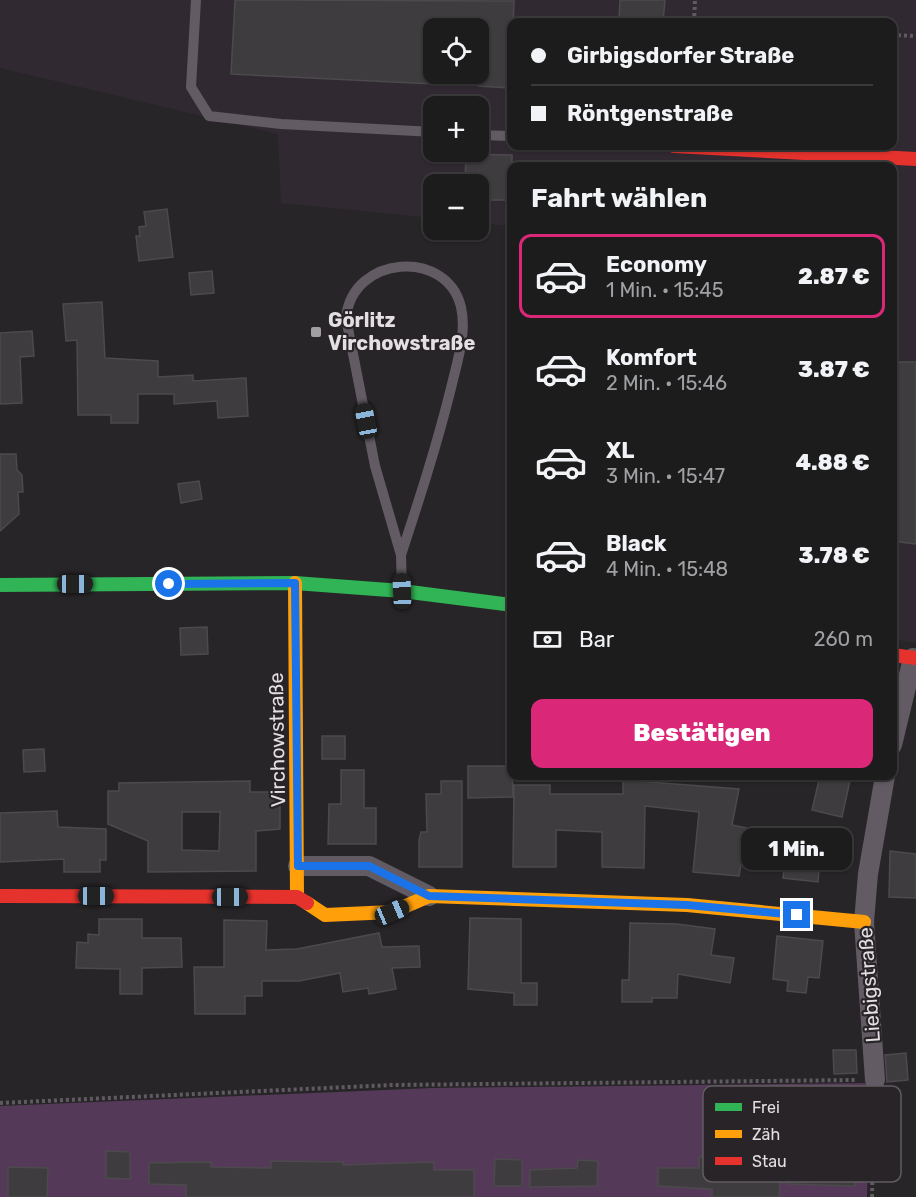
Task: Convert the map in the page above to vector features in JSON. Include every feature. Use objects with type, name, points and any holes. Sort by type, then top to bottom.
[{"type":"street","points":[[719,150],[839,161],[916,159]]},
{"type":"street","points":[[0,585],[295,583],[402,591],[507,604]]},
{"type":"street","name":"Virchowstraße","points":[[295,583],[297,897]]},
{"type":"street","points":[[897,656],[915,658],[897,725]]},
{"type":"street","name":"Liebigstraße","points":[[875,1080],[864,922],[868,874],[884,780]]},
{"type":"street","points":[[298,866],[369,866],[429,896],[687,905],[864,922]]},
{"type":"street","points":[[0,896],[297,897],[325,915],[392,912],[429,896]]},
{"type":"lane","points":[[196,0],[191,87],[209,116],[280,124],[423,131]]},
{"type":"lane","points":[[489,135],[507,136]]},
{"type":"lane","points":[[400,555],[434,456],[463,334],[460,305],[444,281],[422,269],[401,266],[377,272],[360,285],[349,300],[346,318],[375,466],[400,555],[402,591]]},
{"type":"path","points":[[694,18],[695,0]]},
{"type":"path","points":[[897,35],[916,36]]},
{"type":"path","points":[[0,1103],[392,1086],[875,1080],[875,1086]]},
{"type":"path","points":[[872,1182],[872,1197]]},
{"type":"shaded area","points":[[0,0],[916,0],[916,643],[897,640],[897,162],[507,162],[507,226],[489,224],[489,174],[423,174],[423,217],[281,203],[278,134],[0,68]]},
{"type":"shaded area","points":[[870,1083],[870,1086],[703,1086],[703,1182],[867,1182],[867,1197],[0,1197],[0,1106],[432,1088]]},
{"type":"building","points":[[235,0],[514,1],[513,18],[507,18],[507,88],[478,86],[478,84],[489,84],[489,18],[423,18],[423,83],[231,74]]},
{"type":"building","points":[[620,0],[665,0],[663,18],[619,18]]},
{"type":"building","points":[[489,154],[512,155],[512,162],[507,162],[507,200],[489,200],[489,174],[465,174],[466,162],[489,162]]},
{"type":"building","points":[[167,209],[173,257],[139,261],[136,236],[140,236],[139,227],[146,226],[144,212]]},
{"type":"building","points":[[212,271],[214,293],[191,295],[189,273]]},
{"type":"building","points":[[102,302],[105,358],[158,361],[158,377],[193,375],[193,381],[246,378],[248,416],[218,418],[217,401],[174,404],[174,394],[138,394],[138,423],[111,423],[111,415],[78,415],[77,340],[66,341],[63,304]]},
{"type":"building","points":[[32,331],[34,356],[20,357],[22,403],[0,404],[0,333]]},
{"type":"building","points":[[897,362],[916,362],[916,544],[897,542]]},
{"type":"building","points":[[0,454],[16,454],[17,470],[22,475],[23,492],[18,492],[19,514],[0,531]]},
{"type":"building","points":[[199,481],[202,499],[181,503],[178,484]]},
{"type":"building","points":[[207,627],[208,654],[181,655],[180,628]]},
{"type":"building","points":[[322,736],[345,736],[345,759],[322,759]]},
{"type":"building","points":[[44,749],[45,771],[24,772],[23,750]]},
{"type":"building","points":[[468,766],[507,766],[507,780],[512,780],[513,797],[468,798]]},
{"type":"building","points":[[341,770],[364,770],[364,808],[376,808],[376,844],[328,844],[329,804],[341,804]]},
{"type":"building","points":[[623,780],[739,789],[732,825],[747,828],[739,876],[693,872],[699,812],[645,806],[644,868],[602,867],[602,832],[556,830],[556,867],[513,867],[514,785],[550,785],[550,794],[623,794]]},
{"type":"building","points":[[819,780],[850,780],[842,817],[812,810]]},
{"type":"building","points":[[250,781],[250,792],[280,792],[280,829],[256,831],[256,871],[148,872],[148,841],[108,824],[108,791],[119,791],[119,783]],"holes":[[[182,812],[220,812],[219,851],[182,850]]]},
{"type":"building","points":[[441,781],[462,781],[462,867],[419,867],[419,840],[421,832],[427,832],[426,794],[441,794]]},
{"type":"building","points":[[57,811],[58,827],[106,829],[106,860],[100,860],[100,872],[64,872],[64,859],[0,862],[0,813]]},
{"type":"building","points":[[787,843],[821,846],[818,882],[783,878]]},
{"type":"building","points":[[890,851],[916,854],[916,898],[889,897]]},
{"type":"building","points":[[470,918],[521,919],[521,983],[537,983],[537,1005],[514,1005],[514,993],[468,989]]},
{"type":"building","points":[[99,919],[142,919],[142,938],[181,938],[182,967],[142,968],[142,994],[120,994],[120,969],[76,968],[77,942],[88,943],[88,934],[99,935]]},
{"type":"building","points":[[224,920],[267,921],[266,950],[297,949],[379,933],[382,947],[419,946],[420,967],[392,968],[396,989],[369,994],[368,988],[343,992],[340,973],[299,981],[262,981],[262,996],[245,996],[245,1014],[195,1014],[194,967],[224,967]]},
{"type":"building","points":[[630,923],[677,924],[715,929],[711,955],[734,958],[730,983],[678,974],[677,998],[652,998],[652,1002],[622,1002],[622,980],[629,980]]},
{"type":"building","points":[[777,936],[823,941],[819,978],[808,977],[806,993],[787,991],[788,981],[773,979]]},
{"type":"building","points":[[833,1050],[856,1050],[857,1073],[834,1074]]},
{"type":"building","points":[[906,1053],[908,1080],[887,1082],[885,1055]]},
{"type":"building","points":[[106,1151],[130,1152],[130,1179],[106,1178]]},
{"type":"building","points":[[699,1157],[703,1157],[703,1182],[780,1182],[779,1197],[712,1197],[712,1189],[658,1186],[658,1168],[699,1168]]},
{"type":"building","points":[[495,1159],[522,1160],[522,1186],[494,1186]]},
{"type":"building","points":[[578,1160],[598,1161],[597,1186],[530,1187],[530,1170],[577,1168]]},
{"type":"building","points":[[271,1161],[343,1162],[343,1165],[434,1162],[434,1170],[474,1170],[474,1197],[186,1197],[186,1185],[149,1184],[149,1163],[211,1162],[211,1167],[271,1168]]},
{"type":"building","points":[[8,1167],[48,1168],[47,1197],[8,1197]]},
{"type":"building","points":[[788,1182],[855,1182],[855,1186],[788,1184]]},
{"type":"traffic: fast","points":[[0,585],[295,583],[402,591],[507,604]]},
{"type":"traffic: slow","points":[[295,583],[297,897]]},
{"type":"traffic: slow","points":[[307,903],[325,915],[392,912],[429,896],[687,905],[864,922]]},
{"type":"traffic: jam","points":[[748,150],[916,159]]},
{"type":"traffic: jam","points":[[897,656],[916,658]]},
{"type":"traffic: jam","points":[[0,896],[297,897],[307,903]]},
{"type":"place","name":"Görlitz Virchowstraße","points":[[316,332]]},
{"type":"route","points":[[169,584],[295,583],[298,866],[369,866],[429,896],[687,905],[797,915]]}]
